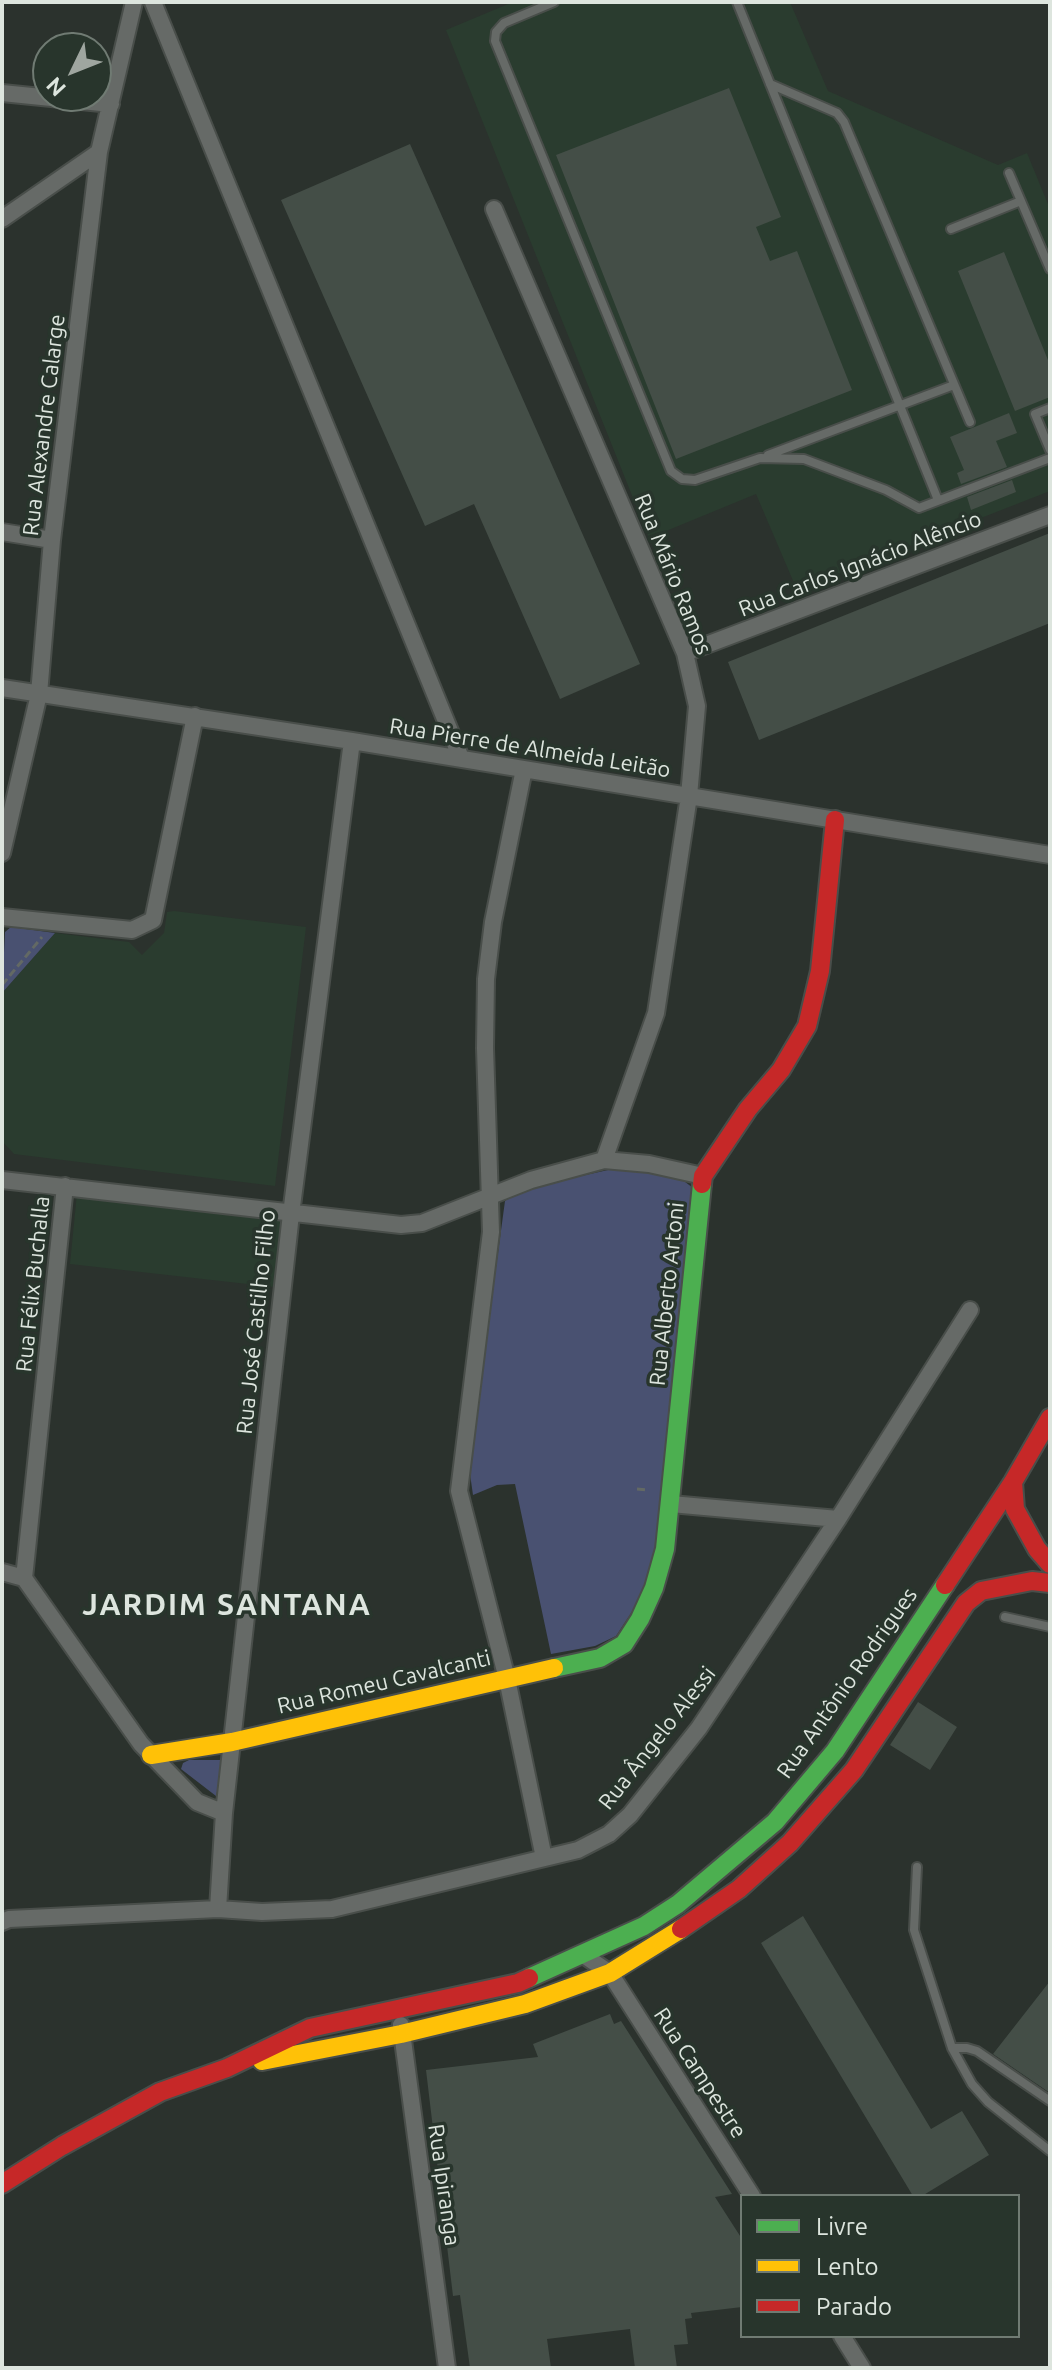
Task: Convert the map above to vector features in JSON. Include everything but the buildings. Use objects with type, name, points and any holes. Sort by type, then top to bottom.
[{"type":"street","name":"Rua Alexandre Calarge","points":[[112,100],[134,2]]},
{"type":"street","points":[[153,2],[461,758]]},
{"type":"street","points":[[2,93],[32,96]]},
{"type":"street","name":"Rua Alexandre Calarge","points":[[2,853],[39,694],[52,540],[99,152],[109,112]]},
{"type":"street","points":[[2,219],[99,152]]},
{"type":"street","name":"Rua Mário Ramos","points":[[494,209],[685,653],[697,706],[689,796],[656,1013],[604,1160]]},
{"type":"street","name":"Rua Carlos Ignácio Alêncio","points":[[685,653],[1050,515]]},
{"type":"street","points":[[2,532],[52,540]]},
{"type":"street","name":"Rua Pierre de Almeida Leitão","points":[[2,688],[461,758],[1050,855]]},
{"type":"street","points":[[2,917],[132,930],[153,920],[195,716]]},
{"type":"street","name":"Rua José Castilho Filho","points":[[218,1909],[224,1813],[291,1214],[352,741]]},
{"type":"street","points":[[524,769],[493,922],[486,979],[491,1232],[459,1491],[507,1679],[544,1858]]},
{"type":"street","points":[[703,1176],[748,1109],[781,1070],[807,1026],[820,971],[835,820]]},
{"type":"street","name":"Rua Alberto Artoni","points":[[2,1180],[401,1225],[422,1223],[531,1180],[604,1160],[649,1164],[703,1176],[665,1549],[654,1588],[624,1644]]},
{"type":"street","name":"Rua Félix Buchalla","points":[[24,1578],[65,1186]]},
{"type":"street","name":"Rua Ângelo Alessi","points":[[2,1922],[9,1919],[218,1909],[262,1912],[332,1909],[578,1850],[609,1834],[630,1815],[699,1728],[838,1519],[970,1310]]},
{"type":"street","name":"Rua Antônio Rodrigues","points":[[3,2178],[160,2092],[227,2068],[310,2028],[518,1983],[644,1926],[678,1904],[743,1851],[805,1789],[835,1751],[1013,1482],[1050,1418]]},
{"type":"street","points":[[1013,1482],[1015,1509],[1037,1549],[1050,1564]]},
{"type":"street","points":[[671,1504],[838,1519]]},
{"type":"street","points":[[2,1572],[24,1578],[151,1755],[197,1802],[224,1813]]},
{"type":"street","name":"Rua Antônio Rodrigues","points":[[227,2068],[401,2034],[525,2004],[610,1973],[700,1919],[790,1843],[854,1770],[966,1603],[981,1591],[1032,1581],[1050,1583]]},
{"type":"street","name":"Rua Romeu Cavalcanti","points":[[151,1755],[232,1742],[600,1658],[624,1644]]},
{"type":"street","points":[[582,1954],[610,1973]]},
{"type":"street","name":"Rua Campestre","points":[[610,1973],[751,2194]]},
{"type":"street","points":[[518,1983],[525,2004]]},
{"type":"street","name":"Rua Ipiranga","points":[[400,2008],[447,2368]]},
{"type":"street","points":[[843,2338],[862,2368]]},
{"type":"lane","points":[[554,2],[504,23],[496,32],[495,41],[671,471],[682,479],[695,480],[954,385]]},
{"type":"lane","points":[[737,2],[938,500]]},
{"type":"lane","points":[[770,84],[837,113],[844,122],[970,422]]},
{"type":"lane","points":[[1009,173],[1050,269]]},
{"type":"lane","points":[[951,229],[1021,201]]},
{"type":"lane","points":[[1050,408],[1035,414],[1050,450]]},
{"type":"lane","points":[[760,458],[804,459],[886,490],[919,508],[1050,458]]},
{"type":"lane","points":[[1005,1617],[1050,1627]]},
{"type":"lane","points":[[917,1867],[914,1930],[952,2048],[972,2084],[988,2102],[1050,2151]]},
{"type":"lane","points":[[952,2048],[977,2051],[1050,2101]]},
{"type":"path","points":[[2,985],[54,922]]},
{"type":"shaded area","points":[[513,2],[790,2],[828,91],[998,165],[1027,153],[1050,209],[1050,491],[797,590],[756,494],[649,538],[446,30]]},
{"type":"shaded area","points":[[167,912],[306,927],[275,1186],[14,1154],[2,1141],[2,993],[55,933],[129,942],[142,955],[164,933]]},
{"type":"shaded area","points":[[11,927],[55,933],[2,993],[5,932]]},
{"type":"shaded area","points":[[608,1170],[651,1170],[680,1178],[693,1188],[657,1541],[641,1598],[616,1636],[595,1646],[551,1654],[515,1484],[497,1485],[473,1495],[469,1467],[505,1201],[518,1190]]},
{"type":"shaded area","points":[[77,1193],[281,1216],[274,1287],[70,1264]]},
{"type":"shaded area","points":[[189,1760],[225,1760],[216,1796],[181,1769],[183,1763]]},
{"type":"traffic: fast","points":[[554,1668],[600,1658],[624,1644],[654,1588],[665,1549],[702,1184]]},
{"type":"traffic: fast","points":[[529,1978],[644,1926],[678,1904],[775,1822],[835,1751],[945,1585]]},
{"type":"traffic: slow","points":[[151,1755],[232,1742],[554,1668]]},
{"type":"traffic: slow","points":[[262,2061],[401,2034],[525,2004],[610,1973],[681,1929]]},
{"type":"traffic: jam","points":[[702,1184],[703,1176],[748,1109],[781,1070],[807,1026],[820,971],[835,820]]},
{"type":"traffic: jam","points":[[945,1585],[1013,1482],[1050,1418]]},
{"type":"traffic: jam","points":[[1013,1482],[1015,1509],[1037,1549],[1050,1564]]},
{"type":"traffic: jam","points":[[681,1929],[739,1889],[790,1843],[854,1770],[966,1603],[981,1591],[1032,1581],[1050,1583]]},
{"type":"traffic: jam","points":[[2,2184],[62,2146],[160,2092],[227,2068],[310,2028],[518,1983],[529,1978]]},
{"type":"district","name":"JARDIM SANTANA","points":[[227,1605]]}]
